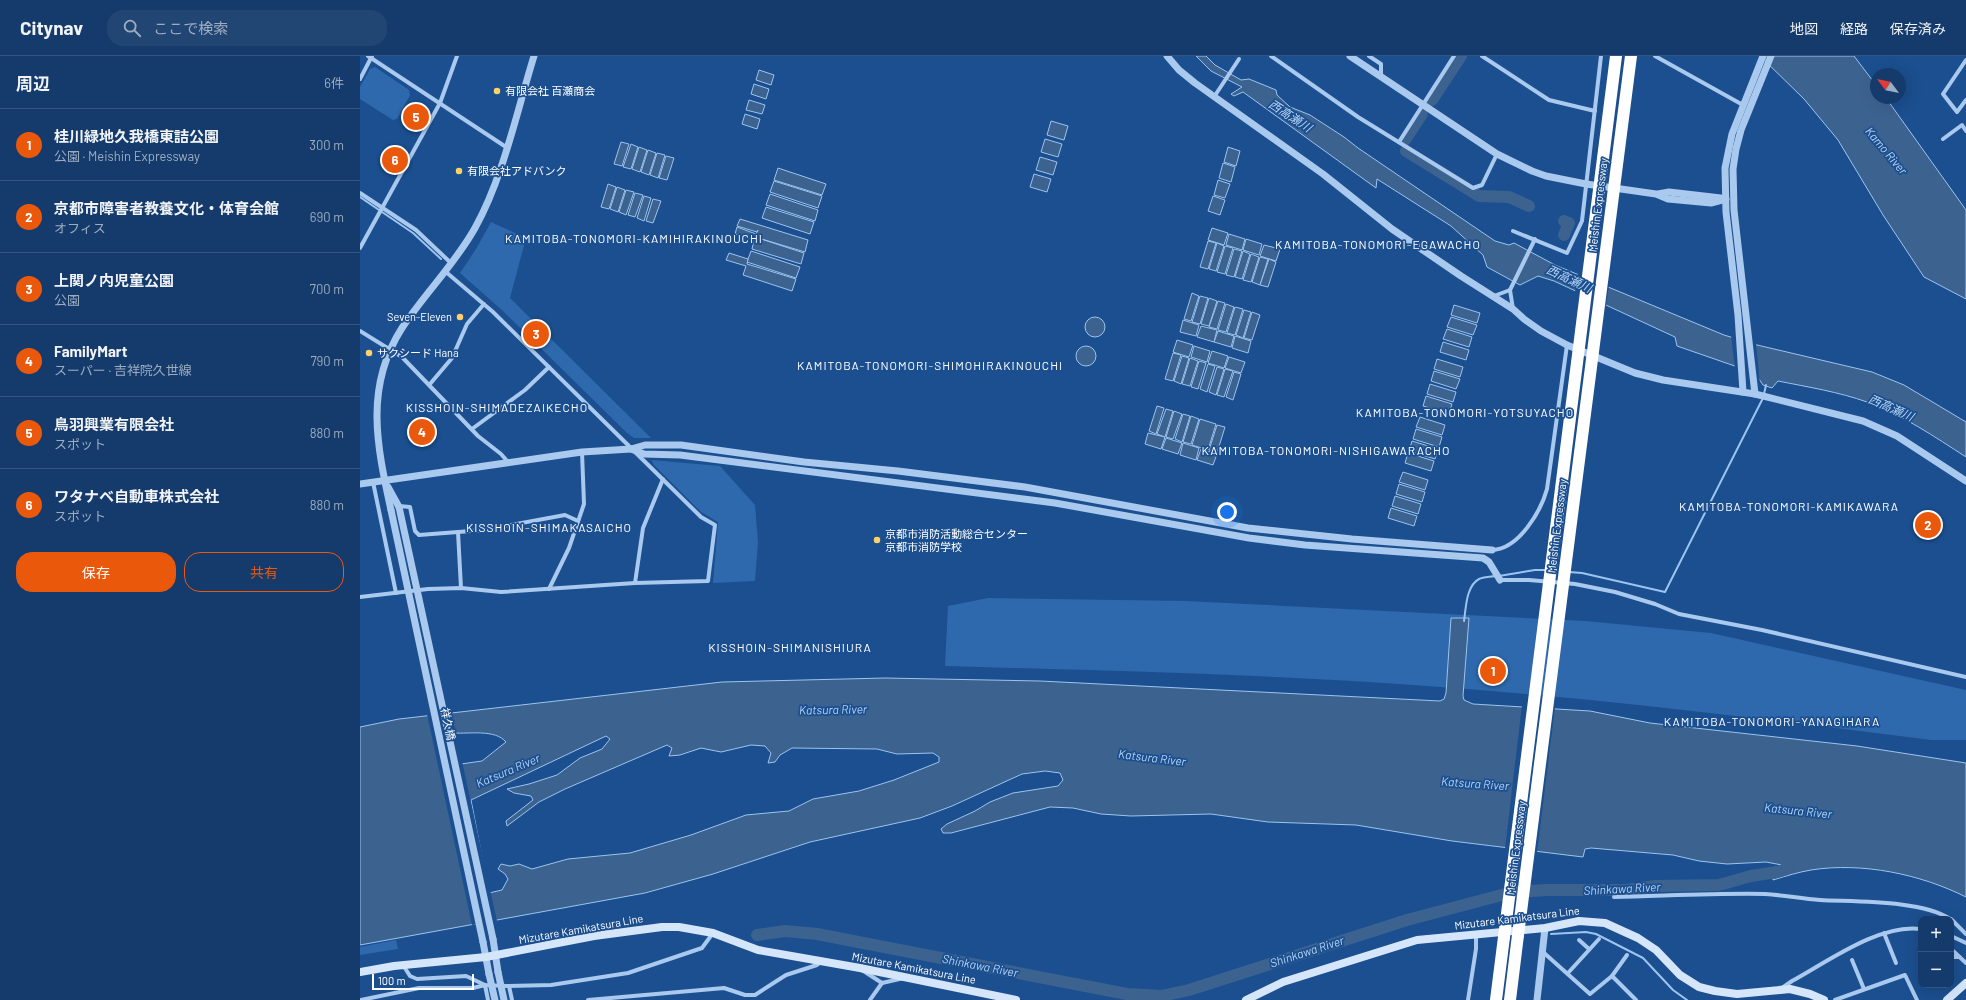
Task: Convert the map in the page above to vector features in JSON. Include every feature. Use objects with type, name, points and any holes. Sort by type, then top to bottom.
[{"type":"highway","name":"Meishin Expressway","points":[[1496,1000],[1616,56]]},
{"type":"highway","name":"Meishin Expressway","points":[[1510,1000],[1631,56]]},
{"type":"main road","name":"Mizutare Kamikatsura Line","points":[[1246,1000],[1283,982],[1417,940],[1545,928],[1579,921],[1596,921],[1614,926],[1647,943],[1688,982],[1699,987],[1715,991],[1745,994],[1782,988],[1799,990],[1824,1000]]},
{"type":"main road","name":"Mizutare Kamikatsura Line","points":[[360,972],[403,965],[486,957],[594,936],[662,927],[691,929],[713,933],[758,950],[860,968],[1016,1000]]},
{"type":"main road","points":[[1947,1000],[1966,982]]},
{"type":"street","points":[[360,248],[440,103],[457,56]]},
{"type":"street","name":"祥久橋","points":[[495,1000],[391,510],[385,480],[376,409],[380,380],[389,350],[402,328],[452,264],[482,214],[500,169],[534,56]]},
{"type":"street","points":[[1167,56],[1179,70],[1323,174],[1392,229],[1513,309],[1541,331],[1567,345],[1635,373],[1663,380],[1755,394],[1829,411],[1873,424],[1898,436],[1966,481]]},
{"type":"street","points":[[1271,56],[1358,117],[1473,188],[1482,185],[1497,154]]},
{"type":"street","points":[[1350,56],[1497,154],[1520,166],[1546,176],[1586,184],[1656,194],[1669,192],[1733,199]]},
{"type":"street","points":[[1369,56],[1381,64],[1380,77]]},
{"type":"street","points":[[1399,142],[1454,56]]},
{"type":"street","points":[[1482,56],[1549,100],[1595,111]]},
{"type":"street","points":[[1513,231],[1567,253],[1582,221],[1601,56]]},
{"type":"street","points":[[1655,56],[1743,105]]},
{"type":"street","points":[[1743,392],[1738,314],[1726,199],[1725,168],[1728,145],[1747,93],[1763,56]]},
{"type":"street","points":[[1755,394],[1733,199],[1733,168],[1736,149],[1771,56]]},
{"type":"street","points":[[360,79],[370,57],[506,147]]},
{"type":"street","points":[[1215,95],[1239,59]]},
{"type":"street","points":[[1966,60],[1943,94],[1957,112],[1966,100]]},
{"type":"street","points":[[1943,139],[1962,125],[1966,131]]},
{"type":"street","points":[[360,193],[416,230],[452,264]]},
{"type":"street","points":[[1513,309],[1510,290],[1535,239]]},
{"type":"street","points":[[360,597],[428,589],[461,588],[501,592],[635,582],[708,581],[715,524],[701,517],[484,304],[446,272]]},
{"type":"street","points":[[1494,297],[1510,290]]},
{"type":"street","points":[[430,384],[452,358],[467,324],[484,304]]},
{"type":"street","points":[[1738,314],[1747,314]]},
{"type":"street","points":[[360,331],[402,357],[430,384],[472,429],[508,462]]},
{"type":"street","points":[[360,484],[582,452],[631,449],[645,445],[681,445],[804,462],[906,472],[1025,487],[1248,528],[1352,539],[1498,550],[1515,539],[1529,526],[1543,503],[1548,489],[1567,345]]},
{"type":"street","points":[[472,429],[525,390],[549,367]]},
{"type":"street","points":[[631,449],[644,454],[688,456],[1055,503],[1176,526],[1304,545],[1483,558],[1489,562],[1500,580],[1529,580],[1567,583],[1609,590],[1648,602],[1679,614],[1762,630],[1966,677]]},
{"type":"street","points":[[549,589],[569,548],[584,504],[582,452]]},
{"type":"street","points":[[635,582],[643,528],[663,479]]},
{"type":"street","name":"祥久橋","points":[[385,480],[398,506],[504,1000]]},
{"type":"street","points":[[373,482],[396,592]]},
{"type":"street","points":[[398,506],[410,507],[415,531],[419,535],[484,530],[565,514],[578,521]]},
{"type":"street","points":[[1176,526],[1178,515]]},
{"type":"street","points":[[458,532],[461,588]]},
{"type":"street","points":[[1614,897],[1752,894],[1819,900],[1869,900],[1929,910],[1944,916]]},
{"type":"street","points":[[1954,922],[1966,934]]},
{"type":"street","points":[[1537,1000],[1545,928]]},
{"type":"street","points":[[1782,988],[1858,944],[1884,933],[1901,928],[1918,929]]},
{"type":"street","points":[[361,1000],[419,988],[473,988],[485,985],[551,985],[628,972],[702,948],[713,933]]},
{"type":"street","points":[[1884,933],[1896,963]]},
{"type":"street","points":[[1468,1000],[1476,949],[1476,935]]},
{"type":"street","points":[[1954,937],[1966,943]]},
{"type":"street","points":[[1568,973],[1599,939]]},
{"type":"street","points":[[1579,940],[1589,949]]},
{"type":"street","points":[[1543,952],[1590,994],[1612,976],[1627,955]]},
{"type":"street","points":[[1954,952],[1966,963]]},
{"type":"street","points":[[1954,957],[1959,957]]},
{"type":"street","points":[[1852,960],[1864,989]]},
{"type":"street","points":[[588,1000],[724,988],[745,995],[755,995],[786,976],[822,962]]},
{"type":"street","points":[[403,965],[410,976],[417,979],[466,976],[485,985]]},
{"type":"street","points":[[860,968],[882,983],[905,978]]},
{"type":"street","points":[[1902,971],[1917,1000]]},
{"type":"street","points":[[1835,1000],[1905,975]]},
{"type":"street","points":[[1612,976],[1636,1000]]},
{"type":"street","points":[[870,1000],[882,983]]},
{"type":"street","points":[[485,985],[488,1000]]},
{"type":"street","points":[[509,986],[512,1000]]},
{"type":"shaded area","points":[[375,67],[409,90],[410,95],[397,119],[393,120],[360,99],[360,87],[370,69]]},
{"type":"shaded area","points":[[491,222],[526,238],[510,298],[651,438],[634,438],[627,433],[504,312],[460,273],[476,249]]},
{"type":"shaded area","points":[[652,460],[720,466],[755,505],[758,542],[755,581],[713,583],[718,522],[701,512],[653,464]]},
{"type":"shaded area","points":[[988,598],[1186,601],[1585,621],[1711,633],[1966,690],[1966,740],[1931,740],[1616,703],[1427,686],[1247,676],[945,666],[948,606]]},
{"type":"shaded area","points":[[396,940],[398,949],[360,955],[360,947]]},
{"type":"water","name":"西高瀬川","points":[[1196,56],[1206,56],[1215,65],[1241,80],[1249,79],[1276,90],[1277,95],[1290,107],[1310,115],[1344,137],[1495,241],[1509,245],[1514,243],[1555,265],[1724,335],[1757,345],[1872,372],[1904,385],[1966,422],[1966,457],[1931,434],[1893,413],[1856,398],[1778,381],[1772,388],[1763,385],[1755,373],[1677,346],[1675,337],[1554,281],[1538,276],[1520,285],[1487,267],[1483,255],[1451,226],[1377,179],[1376,188],[1243,92],[1234,96],[1231,94],[1242,87],[1211,71]]},
{"type":"water","name":"Kamo River","points":[[1760,56],[1854,56],[1870,77],[1870,104],[1890,104],[1966,210],[1966,299],[1924,277],[1883,215],[1838,140],[1804,99]]},
{"type":"water","points":[[759,70],[774,75],[771,85],[756,80]]},
{"type":"water","points":[[754,84],[769,89],[766,99],[751,94]]},
{"type":"water","points":[[749,100],[765,105],[762,114],[746,110]]},
{"type":"water","points":[[745,114],[760,119],[757,129],[742,124]]},
{"type":"water","points":[[1051,121],[1068,126],[1064,140],[1047,135]]},
{"type":"water","points":[[1045,139],[1062,144],[1058,157],[1041,152]]},
{"type":"water","points":[[621,142],[629,144],[622,166],[614,164]]},
{"type":"water","points":[[631,144],[638,147],[631,169],[623,167]]},
{"type":"water","points":[[639,147],[647,150],[640,172],[632,169]]},
{"type":"water","points":[[1228,147],[1240,151],[1236,166],[1224,162]]},
{"type":"water","points":[[648,150],[656,153],[649,175],[641,172]]},
{"type":"water","points":[[657,153],[665,155],[658,178],[650,175]]},
{"type":"water","points":[[666,156],[674,158],[667,180],[659,178]]},
{"type":"water","points":[[1040,157],[1057,162],[1053,175],[1036,170]]},
{"type":"water","points":[[1223,163],[1235,167],[1231,182],[1219,178]]},
{"type":"water","points":[[778,168],[826,184],[822,195],[774,180]]},
{"type":"water","points":[[1034,174],[1051,179],[1047,192],[1030,187]]},
{"type":"water","points":[[1218,180],[1230,184],[1225,198],[1214,195]]},
{"type":"water","points":[[774,181],[822,196],[818,208],[770,192]]},
{"type":"water","points":[[608,184],[616,187],[609,209],[601,207]]},
{"type":"water","points":[[617,187],[625,190],[618,212],[610,209]]},
{"type":"water","points":[[626,190],[634,192],[626,215],[619,212]]},
{"type":"water","points":[[635,193],[643,195],[635,217],[628,215]]},
{"type":"water","points":[[770,194],[818,210],[815,221],[766,205]]},
{"type":"water","points":[[644,196],[651,198],[644,221],[637,218]]},
{"type":"water","points":[[1213,196],[1225,200],[1220,215],[1208,211]]},
{"type":"water","points":[[653,199],[661,201],[653,223],[646,221]]},
{"type":"water","points":[[766,207],[814,222],[810,234],[762,218]]},
{"type":"water","points":[[740,219],[808,240],[805,252],[755,237],[804,253],[801,264],[752,249],[754,240],[735,234],[737,227],[756,234],[757,232],[737,226]]},
{"type":"water","points":[[1212,228],[1228,233],[1224,245],[1208,240]]},
{"type":"water","points":[[1229,234],[1245,239],[1242,250],[1226,245]]},
{"type":"water","points":[[1246,239],[1262,244],[1259,255],[1243,250]]},
{"type":"water","points":[[1208,241],[1216,243],[1208,269],[1200,267]]},
{"type":"water","points":[[1217,243],[1224,246],[1216,271],[1209,269]]},
{"type":"water","points":[[1264,245],[1280,249],[1276,261],[1260,256]]},
{"type":"water","points":[[1225,246],[1233,248],[1225,274],[1217,272]]},
{"type":"water","points":[[1234,249],[1242,251],[1234,277],[1226,275]]},
{"type":"water","points":[[751,251],[800,267],[796,278],[747,262]]},
{"type":"water","points":[[1243,251],[1250,254],[1242,279],[1235,277]]},
{"type":"water","points":[[729,253],[748,259],[747,264],[796,279],[792,291],[743,275],[746,266],[726,260]]},
{"type":"water","points":[[1251,254],[1259,257],[1251,282],[1243,280]]},
{"type":"water","points":[[1260,257],[1268,259],[1260,285],[1252,282]]},
{"type":"water","points":[[1269,259],[1276,262],[1268,287],[1260,285]]},
{"type":"water","points":[[1192,293],[1199,296],[1191,321],[1184,319]]},
{"type":"water","points":[[1200,296],[1208,298],[1200,324],[1192,322]]},
{"type":"water","points":[[1209,298],[1217,301],[1209,326],[1201,324]]},
{"type":"water","points":[[1218,301],[1225,303],[1217,329],[1209,327]]},
{"type":"water","points":[[1226,304],[1234,307],[1226,332],[1218,330]]},
{"type":"water","points":[[1454,305],[1480,313],[1477,323],[1451,315]]},
{"type":"water","points":[[1235,307],[1243,309],[1235,335],[1227,333]]},
{"type":"water","points":[[1244,310],[1251,312],[1243,338],[1236,335]]},
{"type":"water","points":[[1252,312],[1260,315],[1252,340],[1244,338]]},
{"type":"water","points":[[1095,317],[1102,320],[1105,327],[1102,334],[1095,337],[1088,334],[1085,327],[1088,320]]},
{"type":"water","points":[[1451,317],[1477,325],[1473,335],[1447,327]]},
{"type":"water","points":[[1183,320],[1199,325],[1196,336],[1180,332]]},
{"type":"water","points":[[1201,326],[1217,330],[1214,342],[1197,337]]},
{"type":"water","points":[[1447,329],[1472,337],[1469,347],[1443,339]]},
{"type":"water","points":[[1218,331],[1234,336],[1231,347],[1214,342]]},
{"type":"water","points":[[1235,336],[1251,341],[1248,353],[1232,348]]},
{"type":"water","points":[[1177,340],[1193,345],[1189,357],[1173,352]]},
{"type":"water","points":[[1443,342],[1469,350],[1466,360],[1440,352]]},
{"type":"water","points":[[1086,346],[1093,349],[1096,356],[1093,363],[1086,366],[1079,363],[1076,356],[1079,349]]},
{"type":"water","points":[[1194,346],[1210,351],[1207,362],[1191,357]]},
{"type":"water","points":[[1212,351],[1228,356],[1224,368],[1208,363]]},
{"type":"water","points":[[1173,353],[1181,355],[1173,381],[1165,379]]},
{"type":"water","points":[[1182,356],[1189,358],[1181,384],[1174,381]]},
{"type":"water","points":[[1229,357],[1245,362],[1241,373],[1225,368]]},
{"type":"water","points":[[1190,358],[1198,361],[1190,386],[1182,384]]},
{"type":"water","points":[[1437,359],[1463,367],[1460,377],[1434,369]]},
{"type":"water","points":[[1199,361],[1206,363],[1198,389],[1191,387]]},
{"type":"water","points":[[1208,364],[1215,366],[1207,392],[1200,389]]},
{"type":"water","points":[[1217,367],[1224,369],[1216,395],[1209,392]]},
{"type":"water","points":[[1225,369],[1233,371],[1224,397],[1217,395]]},
{"type":"water","points":[[1434,371],[1460,379],[1456,389],[1431,381]]},
{"type":"water","points":[[1234,372],[1241,374],[1233,400],[1226,397]]},
{"type":"water","points":[[1430,384],[1456,392],[1453,402],[1427,394]]},
{"type":"water","points":[[1426,396],[1452,404],[1449,414],[1423,406]]},
{"type":"water","points":[[1157,406],[1164,408],[1156,434],[1149,431]]},
{"type":"water","points":[[1166,409],[1173,411],[1165,437],[1157,434]]},
{"type":"water","points":[[1174,411],[1182,414],[1173,439],[1166,437]]},
{"type":"water","points":[[1183,414],[1190,416],[1182,442],[1175,439]]},
{"type":"water","points":[[1191,416],[1199,419],[1191,444],[1183,442]]},
{"type":"water","points":[[1420,417],[1445,425],[1442,435],[1416,427]]},
{"type":"water","points":[[1200,419],[1216,424],[1208,450],[1192,445]]},
{"type":"water","points":[[1217,425],[1225,427],[1217,453],[1209,450]]},
{"type":"water","points":[[1416,429],[1442,437],[1439,447],[1413,439]]},
{"type":"water","points":[[1148,433],[1165,437],[1161,449],[1145,444]]},
{"type":"water","points":[[1166,438],[1182,443],[1178,454],[1162,449]]},
{"type":"water","points":[[1412,441],[1438,449],[1435,459],[1409,451]]},
{"type":"water","points":[[1183,443],[1199,448],[1196,460],[1180,455]]},
{"type":"water","points":[[1201,449],[1217,454],[1213,465],[1197,460]]},
{"type":"water","points":[[1408,453],[1434,461],[1431,471],[1405,463]]},
{"type":"water","points":[[1403,472],[1428,480],[1425,490],[1399,482]]},
{"type":"water","points":[[1399,484],[1425,492],[1422,502],[1396,494]]},
{"type":"water","points":[[1395,496],[1421,504],[1418,514],[1392,506]]},
{"type":"water","points":[[1391,508],[1417,516],[1414,526],[1388,518]]},
{"type":"water","name":"Katsura River","points":[[1451,618],[1469,618],[1463,696],[1464,700],[1473,704],[1590,711],[1650,723],[1857,746],[1966,763],[1966,897],[1930,882],[1910,876],[1870,869],[1830,868],[1811,870],[1773,880],[1773,869],[1781,868],[1782,865],[1766,862],[1727,864],[1699,861],[1673,855],[1591,848],[1585,849],[1583,857],[1452,841],[1356,825],[1268,822],[1211,814],[1131,816],[1101,814],[1073,808],[1050,807],[951,833],[943,833],[941,829],[947,824],[990,802],[1013,793],[1058,786],[1063,780],[1060,773],[1045,771],[1022,774],[952,806],[920,818],[810,842],[713,874],[645,893],[360,945],[360,727],[399,719],[722,682],[885,678],[1040,681],[1440,701],[1444,699],[1446,693]],"holes":[[[454,733],[482,733],[495,735],[506,742],[482,761],[461,764]],[[606,736],[610,739],[602,749],[580,758],[557,775],[507,789],[514,793],[531,796],[533,800],[506,821],[507,826],[539,802],[565,789],[667,745],[672,748],[669,756],[680,755],[701,748],[721,752],[751,745],[765,746],[771,753],[768,763],[775,762],[780,755],[792,748],[877,749],[897,754],[933,753],[939,757],[939,762],[894,780],[859,791],[813,799],[789,811],[746,815],[691,835],[630,853],[568,859],[532,869],[519,864],[510,866],[501,864],[498,869],[505,874],[508,879],[502,890],[489,893],[471,800]]]},
{"type":"pier","points":[[1578,272],[1609,285],[1606,306],[1575,292]]},
{"type":"pier","points":[[1731,335],[1756,343],[1760,384],[1754,374],[1735,369]]},
{"type":"pier","points":[[1522,705],[1555,707],[1537,853],[1505,849]]},
{"type":"pier","points":[[451,711],[497,921],[472,925],[427,714]]},
{"type":"waterway","points":[[1432,100],[1461,56]]},
{"type":"waterway","points":[[1405,140],[1422,114]]},
{"type":"waterway","points":[[1406,151],[1479,196],[1509,197],[1529,206]]},
{"type":"waterway","points":[[360,197],[413,233],[441,259]]},
{"type":"waterway","points":[[1564,221],[1569,223],[1564,235]]},
{"type":"waterway","points":[[1764,394],[1766,385]]},
{"type":"waterway","points":[[1569,572],[1582,573],[1665,592],[1763,398]]},
{"type":"waterway","points":[[1499,576],[1535,570],[1546,570]]},
{"type":"waterway","points":[[1464,621],[1467,598],[1471,587],[1479,579],[1495,576]]},
{"type":"waterway","name":"Shinkawa River","points":[[757,935],[785,931],[817,934],[1127,994],[1161,996],[1189,990],[1407,920],[1513,892],[1548,890],[1626,890],[1655,886],[1719,885],[1751,876],[1777,872],[1784,870],[1787,866]]},
{"type":"waterway","points":[[1551,934],[1586,932],[1596,934],[1643,958],[1673,990],[1687,1000]]},
{"type":"place","name":"有限会社 百瀬商会","points":[[497,91]]},
{"type":"place","name":"鳥羽興業有限会社","points":[[416,117]]},
{"type":"place","name":"ワタナベ自動車株式会社","points":[[395,160]]},
{"type":"place","name":"有限会社アドバンク","points":[[459,171]]},
{"type":"place","name":"Seven-Eleven","points":[[460,317]]},
{"type":"place","name":"上関ノ内児童公園","points":[[536,334]]},
{"type":"place","name":"サクシード Hana","points":[[369,353]]},
{"type":"place","name":"FamilyMart","points":[[422,432]]},
{"type":"place","name":"京都市障害者教養文化・体育会館","points":[[1928,525]]},
{"type":"place","name":"京都市消防活動総合センター 京都市消防学校","points":[[877,540]]},
{"type":"place","name":"桂川緑地久我橋東詰公園","points":[[1493,671]]},
{"type":"district","name":"KAMITOBA-TONOMORI-KAMIHIRAKINOUCHI","points":[[634,239]]},
{"type":"district","name":"KAMITOBA-TONOMORI-EGAWACHO","points":[[1378,245]]},
{"type":"district","name":"KAMITOBA-TONOMORI-SHIMOHIRAKINOUCHI","points":[[930,366]]},
{"type":"district","name":"KISSHOIN-SHIMADEZAIKECHO","points":[[497,408]]},
{"type":"district","name":"KAMITOBA-TONOMORI-YOTSUYACHO","points":[[1465,413]]},
{"type":"district","name":"KAMITOBA-TONOMORI-NISHIGAWARACHO","points":[[1326,451]]},
{"type":"district","name":"KAMITOBA-TONOMORI-KAMIKAWARA","points":[[1789,507]]},
{"type":"district","name":"KISSHOIN-SHIMAKASAICHO","points":[[549,528]]},
{"type":"district","name":"KISSHOIN-SHIMANISHIURA","points":[[790,648]]},
{"type":"district","name":"KAMITOBA-TONOMORI-YANAGIHARA","points":[[1772,722]]}]
